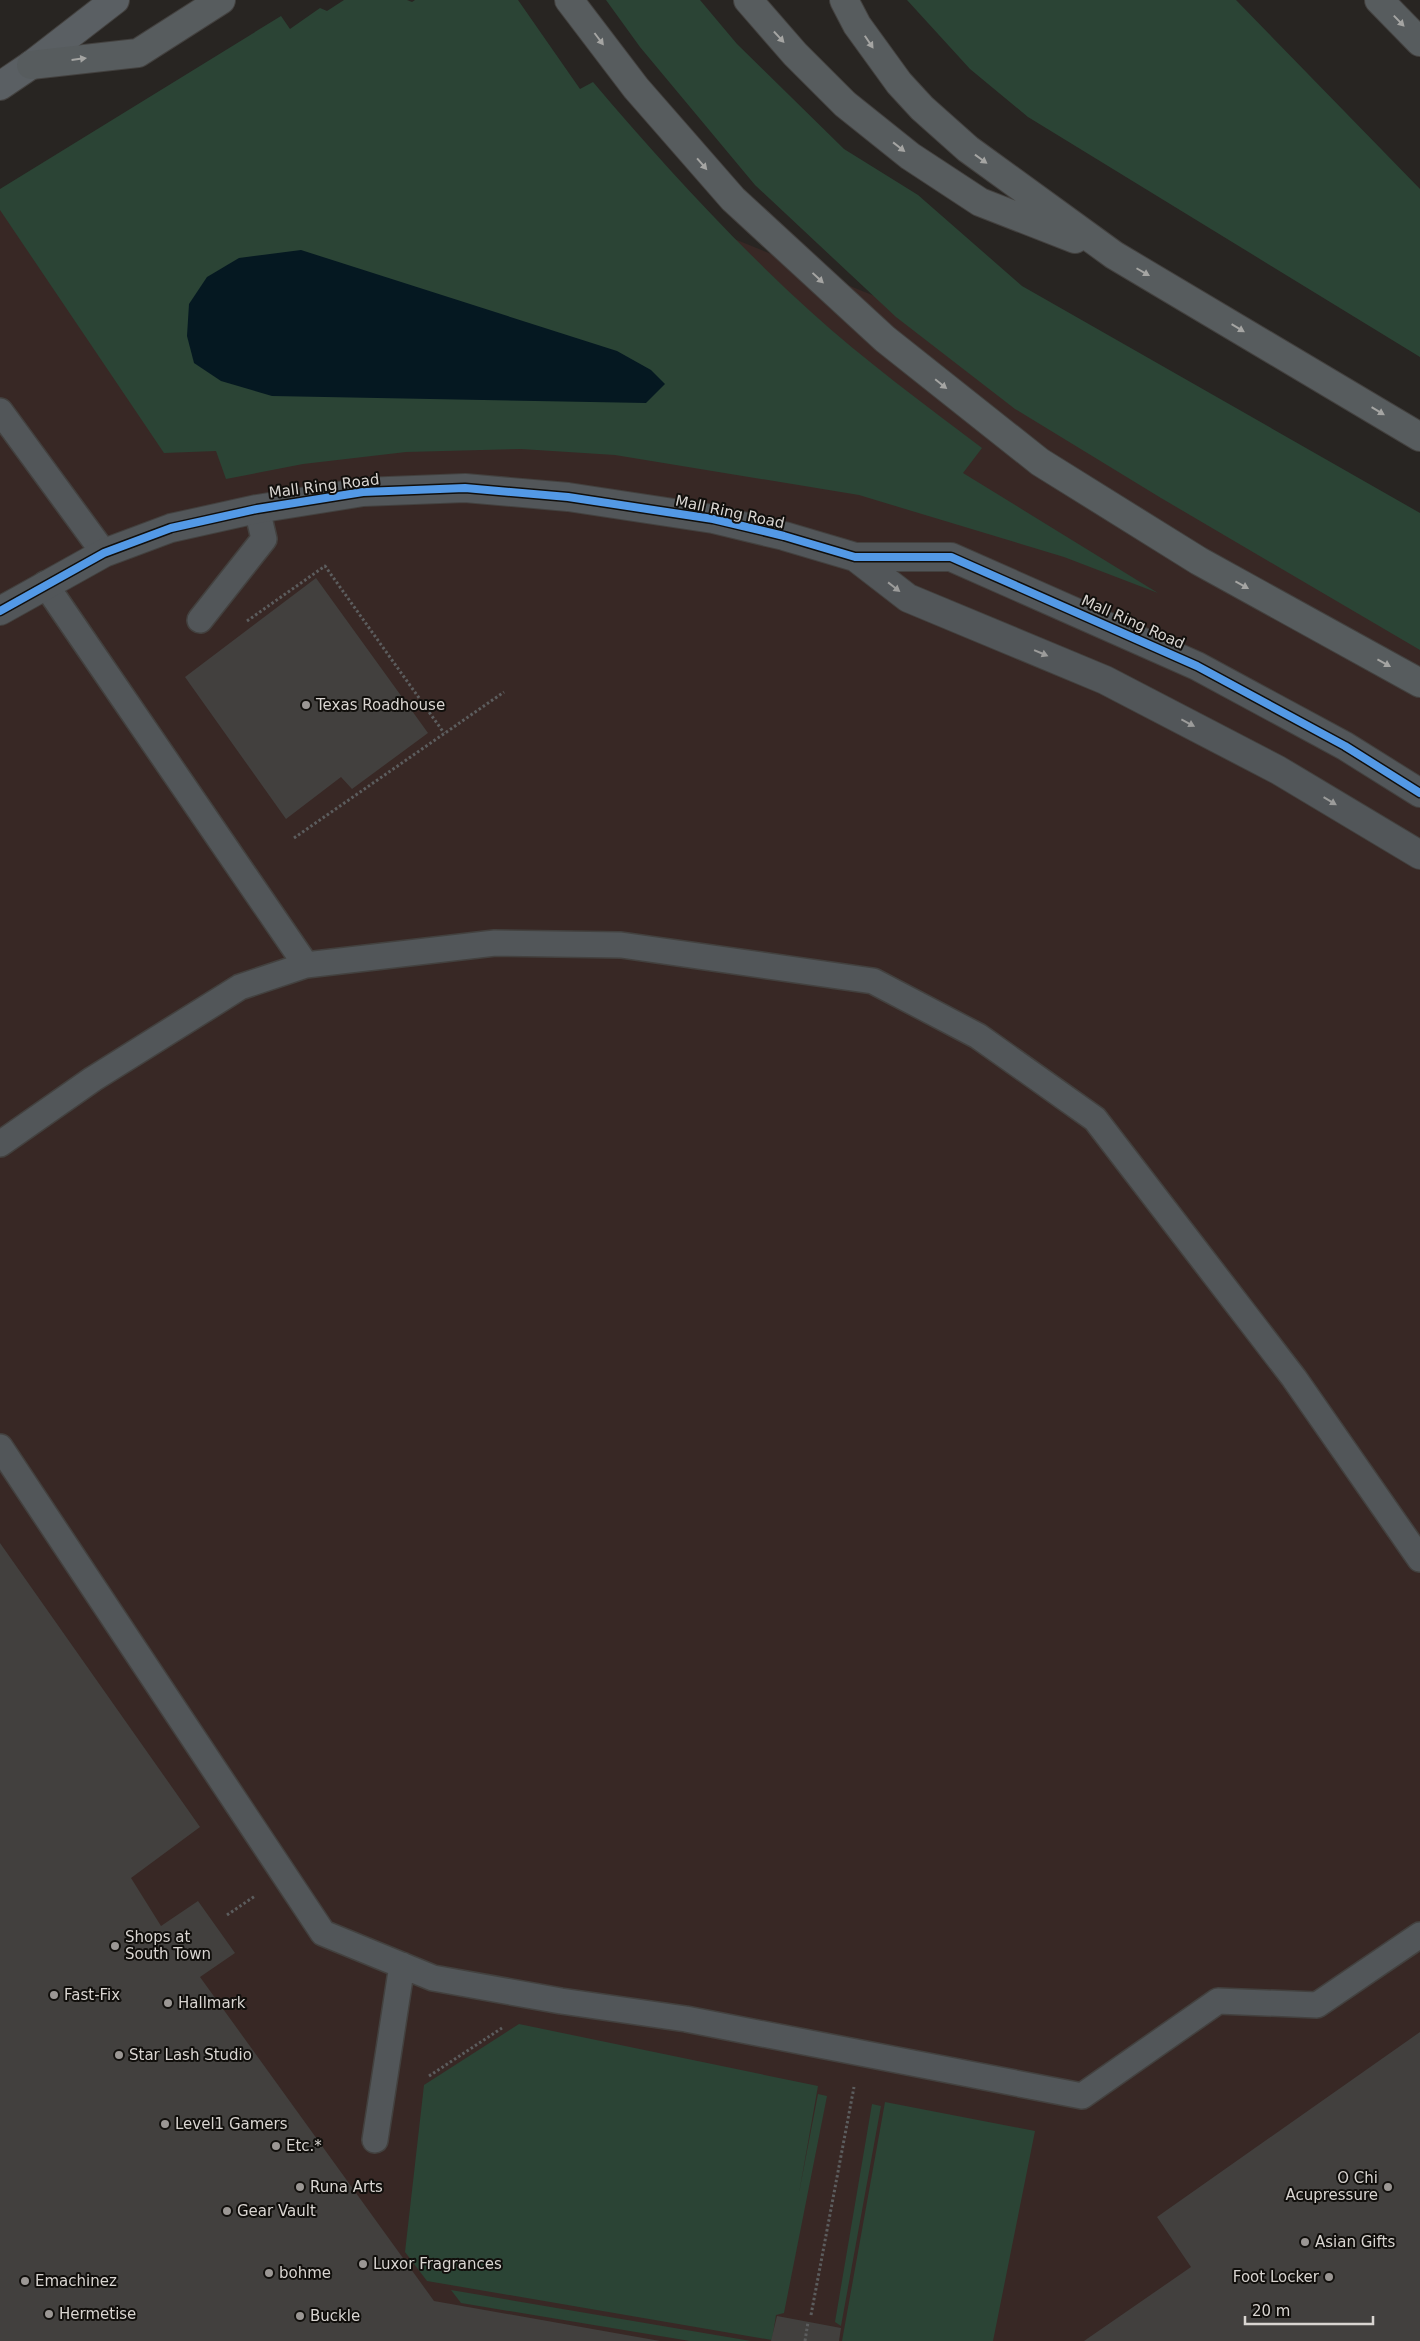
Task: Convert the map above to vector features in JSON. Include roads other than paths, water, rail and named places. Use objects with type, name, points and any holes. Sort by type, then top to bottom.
[{"type":"highway","points":[[31,65],[138,53],[221,0]]},
{"type":"highway","points":[[570,0],[636,88],[733,199],[885,339],[1040,462],[1199,561],[1420,683]]},
{"type":"highway","points":[[748,0],[795,54],[845,104],[941,178],[980,202],[1114,255]]},
{"type":"highway","points":[[844,0],[857,25],[899,82],[944,129],[968,150],[1114,255],[1420,437]]},
{"type":"highway","points":[[1379,0],[1420,42]]},
{"type":"main road","points":[[0,86],[31,65],[115,0]]},
{"type":"street","name":"Mall Ring Road","points":[[0,610],[104,553],[172,528],[257,509],[363,492],[465,488],[568,497],[713,520],[784,536],[855,557],[951,557],[1198,666],[1345,746],[1420,793]]},
{"type":"street","name":"Mall Ring Road","points":[[855,557],[908,598],[1105,680],[1278,770],[1420,855]]},
{"type":"lane","points":[[0,410],[104,553]]},
{"type":"lane","points":[[200,620],[264,538],[257,509]]},
{"type":"lane","points":[[45,584],[306,965]]},
{"type":"lane","points":[[0,1144],[92,1079],[240,987],[306,965],[495,943],[621,945],[873,981],[978,1036],[1095,1119],[1294,1378],[1420,1559]]},
{"type":"lane","points":[[0,1447],[323,1932],[433,1978],[561,2002],[686,2019],[1082,2096],[1218,2001],[1317,2005],[1420,1935]]},
{"type":"lane","points":[[375,2140],[402,1965]]},
{"type":"water","points":[[301,250],[617,351],[651,370],[665,384],[646,403],[272,396],[221,381],[194,363],[187,336],[189,304],[207,277],[239,258]]},
{"type":"place","name":"Texas Roadhouse","points":[[306,705]]},
{"type":"place","name":"Shops at South Town","points":[[115,1946]]},
{"type":"place","name":"Fast-Fix","points":[[54,1995]]},
{"type":"place","name":"Hallmark","points":[[168,2003]]},
{"type":"place","name":"Star Lash Studio","points":[[119,2055]]},
{"type":"place","name":"Level1 Gamers","points":[[165,2124]]},
{"type":"place","name":"Etc.*","points":[[276,2146]]},
{"type":"place","name":"Runa Arts","points":[[300,2187]]},
{"type":"place","name":"O Chi Acupressure","points":[[1388,2187]]},
{"type":"place","name":"Gear Vault","points":[[227,2211]]},
{"type":"place","name":"Asian Gifts","points":[[1305,2242]]},
{"type":"place","name":"Luxor Fragrances","points":[[363,2264]]},
{"type":"place","name":"bohme","points":[[269,2273]]},
{"type":"place","name":"Foot Locker","points":[[1329,2277]]},
{"type":"place","name":"Emachinez","points":[[25,2281]]},
{"type":"place","name":"Hermetise","points":[[49,2314]]},
{"type":"place","name":"Buckle","points":[[300,2316]]}]
